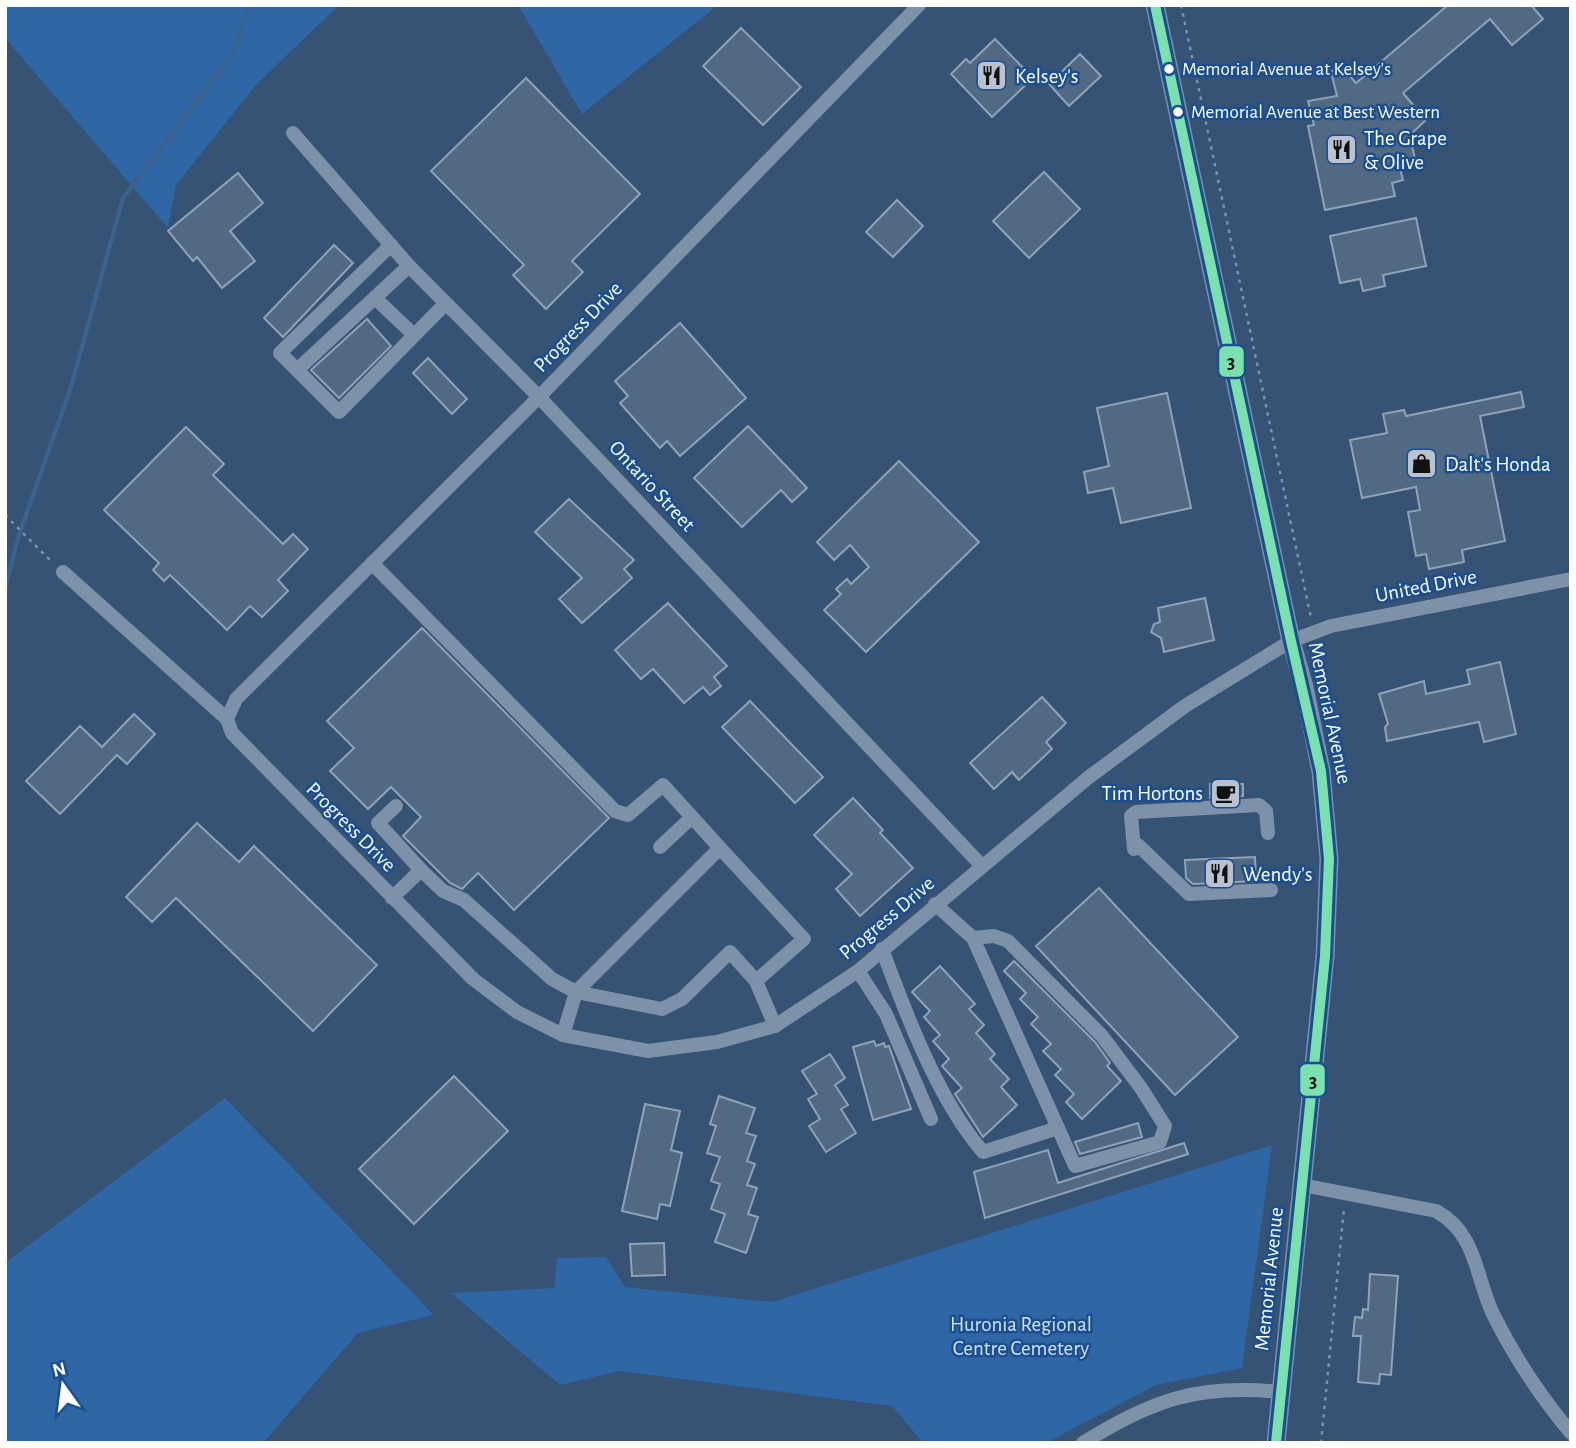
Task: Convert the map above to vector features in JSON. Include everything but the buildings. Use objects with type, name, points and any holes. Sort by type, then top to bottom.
[{"type":"main road","name":"Memorial Avenue","points":[[1155,5],[1291,641],[1304,687],[1321,771],[1329,859],[1325,956],[1276,1443]]},
{"type":"street","name":"Progress Drive","points":[[919,5],[539,397],[236,699],[227,719],[232,733],[473,979],[517,1012],[563,1035],[648,1051],[717,1042],[775,1026],[858,971],[1089,777],[1185,706],[1291,641]]},
{"type":"street","name":"Ontario Street","points":[[293,133],[409,267],[539,397],[982,866]]},
{"type":"street","points":[[391,245],[280,353],[339,412],[446,303]]},
{"type":"street","points":[[297,370],[409,267]]},
{"type":"street","points":[[375,298],[414,335]]},
{"type":"street","points":[[372,564],[615,811],[628,815],[663,785],[804,939],[756,981]]},
{"type":"street","points":[[64,572],[227,719]]},
{"type":"street","name":"United Drive","points":[[1291,641],[1331,626],[1571,579]]},
{"type":"street","points":[[1268,833],[1266,811],[1259,805],[1136,812],[1131,816],[1136,847],[1189,894],[1271,890]]},
{"type":"street","points":[[396,806],[378,823],[443,891],[464,900],[552,979],[576,992],[662,1009],[682,999],[730,952],[756,981],[775,1026]]},
{"type":"street","points":[[660,847],[692,817]]},
{"type":"street","points":[[563,1035],[576,992],[720,848]]},
{"type":"street","points":[[392,898],[421,870]]},
{"type":"street","points":[[935,904],[973,938],[1075,1166],[1160,1142],[1165,1134],[1164,1126],[1120,1058],[1008,941],[994,936],[973,938]]},
{"type":"street","points":[[882,949],[899,995],[959,1124],[983,1152],[1058,1128]]},
{"type":"street","points":[[858,971],[886,1014],[931,1119]]},
{"type":"street","points":[[1302,1185],[1436,1211],[1453,1220],[1468,1239],[1499,1326],[1543,1400],[1571,1433]]},
{"type":"street","points":[[1083,1443],[1158,1403],[1190,1393],[1242,1388],[1281,1392]]},
{"type":"path","points":[[1181,5],[1312,624]]},
{"type":"path","points":[[5,515],[64,572]]},
{"type":"path","points":[[1321,1443],[1345,1194]]},
{"type":"green space","points":[[5,5],[339,5],[256,85],[176,185],[168,228],[5,38]]},
{"type":"green space","points":[[518,5],[718,5],[582,114]]},
{"type":"green space","points":[[225,1098],[434,1315],[358,1333],[263,1443],[5,1443],[5,1263]]},
{"type":"green space","name":"Huronia Regional Centre Cemetery","points":[[1272,1145],[1242,1368],[1156,1385],[1046,1443],[923,1443],[892,1406],[619,1371],[560,1385],[451,1293],[554,1288],[557,1258],[606,1257],[625,1287],[772,1302]]},
{"type":"waterway","points":[[5,589],[18,538],[71,387],[123,198],[234,52],[250,5]]},
{"type":"transit line","name":"3","points":[[1155,5],[1321,771],[1329,859],[1325,956],[1276,1443]]},
{"type":"place","name":"Memorial Avenue at Kelsey's","points":[[1169,69]]},
{"type":"place","name":"Kelsey's","points":[[992,76]]},
{"type":"place","name":"Memorial Avenue at Best Western","points":[[1178,112]]},
{"type":"place","name":"The Grape & Olive","points":[[1341,150]]},
{"type":"place","name":"Dalt's Honda","points":[[1422,464]]},
{"type":"place","name":"Tim Hortons","points":[[1226,793]]},
{"type":"place","name":"Wendy's","points":[[1220,874]]}]
